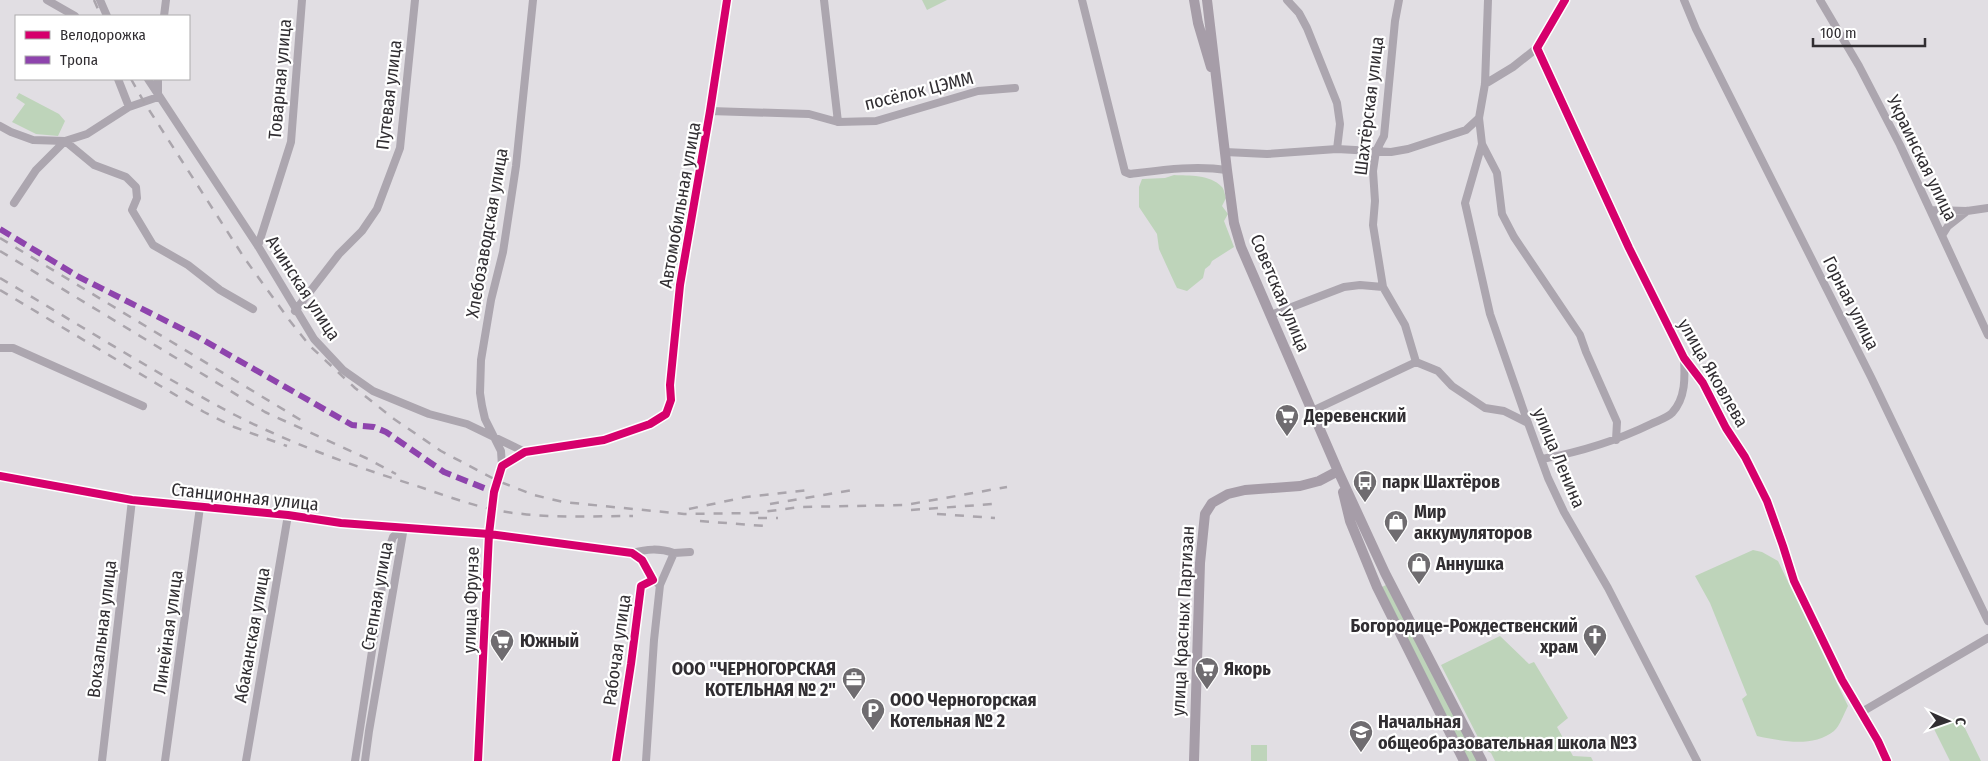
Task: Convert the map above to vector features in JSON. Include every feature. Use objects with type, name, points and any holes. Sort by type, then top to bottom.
[{"type":"main road","name":"Советская улица","points":[[1194,0],[1198,23],[1218,90]]},
{"type":"main road","name":"Советская улица","points":[[1208,0],[1234,223],[1241,247],[1338,471],[1385,573],[1482,761]]},
{"type":"main road","name":"Советская улица","points":[[1338,471],[1350,521],[1377,587],[1464,761]]},
{"type":"main road","name":"улица Красных Партизан","points":[[1194,761],[1200,562],[1204,514],[1212,503],[1228,494],[1253,489],[1300,486],[1319,481],[1338,471]]},
{"type":"street","points":[[47,0],[73,15]]},
{"type":"street","points":[[100,0],[107,15]]},
{"type":"street","points":[[164,15],[166,0]]},
{"type":"street","name":"Товарная улица","points":[[258,246],[291,142],[302,0]]},
{"type":"street","name":"Путевая улица","points":[[295,311],[377,209],[400,148],[415,0]]},
{"type":"street","name":"Хлебозаводская улица","points":[[502,466],[502,451],[485,418],[482,406],[480,393],[481,360],[491,300],[503,252],[513,185],[533,0]]},
{"type":"street","name":"Автомобильная улица","points":[[525,452],[604,440],[650,424],[666,414],[671,400],[670,385],[680,285],[727,0]]},
{"type":"street","points":[[824,0],[838,122]]},
{"type":"street","points":[[1082,0],[1125,172],[1130,174],[1213,168],[1227,170]]},
{"type":"street","points":[[1287,0],[1299,13],[1337,103],[1340,124],[1337,149]]},
{"type":"street","name":"Шахтёрская улица","points":[[1399,0],[1395,21],[1384,136],[1376,151],[1373,225],[1383,287],[1405,325],[1416,362]]},
{"type":"street","points":[[1488,0],[1485,84],[1479,118],[1482,144],[1497,173],[1502,214],[1514,237],[1580,335],[1617,422],[1616,440]]},
{"type":"street","points":[[1485,84],[1513,67],[1537,48],[1566,0]]},
{"type":"street","name":"Горная улица","points":[[1684,0],[1696,29],[1871,378],[1988,621]]},
{"type":"street","name":"Украинская улица","points":[[1820,0],[1879,104],[1943,234],[1988,335]]},
{"type":"street","name":"улица Яковлева","points":[[1537,48],[1629,248],[1684,358],[1703,383],[1726,428],[1745,457],[1766,501],[1784,546],[1794,581],[1860,713],[1888,761]]},
{"type":"street","points":[[118,80],[128,107]]},
{"type":"street","name":"Ачинская улица","points":[[149,80],[258,246],[295,311],[314,339],[343,370],[373,391],[428,414],[466,424],[525,452]]},
{"type":"street","points":[[0,126],[33,140],[65,141],[87,134],[128,107],[158,97],[158,80]]},
{"type":"street","name":"посёлок ЦЭММ","points":[[710,111],[809,114],[838,122],[876,121],[978,91],[1015,88]]},
{"type":"street","points":[[1225,152],[1267,154],[1337,149],[1391,152],[1408,149],[1466,130],[1479,118]]},
{"type":"street","points":[[14,203],[36,170],[65,141]]},
{"type":"street","points":[[65,141],[94,165],[126,176],[136,187],[137,198],[132,210],[153,244],[188,265],[220,290],[253,308]]},
{"type":"street","name":"улица Ленина","points":[[1482,144],[1465,203],[1490,314],[1548,478],[1564,512],[1608,588],[1697,761]]},
{"type":"street","points":[[1931,210],[1967,212],[1988,208]]},
{"type":"street","points":[[1943,234],[1948,226],[1967,212]]},
{"type":"street","points":[[1270,316],[1344,287],[1360,284],[1383,287]]},
{"type":"street","points":[[1,350],[13,348],[143,406]]},
{"type":"street","points":[[1542,459],[1616,440],[1671,414],[1679,401],[1685,383],[1684,358]]},
{"type":"street","points":[[1312,411],[1416,362],[1438,371],[1452,386],[1486,408],[1504,411],[1528,423]]},
{"type":"street","points":[[502,466],[525,452]]},
{"type":"street","name":"улица Фрунзе","points":[[478,761],[489,534],[493,501],[502,466]]},
{"type":"street","name":"Станционная улица","points":[[0,476],[132,500],[288,515],[341,523],[489,534]]},
{"type":"street","name":"Вокзальная улица","points":[[102,761],[132,500]]},
{"type":"street","name":"Линейная улица","points":[[165,761],[200,507]]},
{"type":"street","name":"Абаканская улица","points":[[246,761],[288,515]]},
{"type":"street","name":"Степная улица","points":[[355,761],[387,554],[393,537],[404,527]]},
{"type":"street","name":"Степная улица","points":[[365,761],[404,527]]},
{"type":"street","points":[[489,534],[632,553],[651,549],[674,553],[690,552]]},
{"type":"street","name":"Рабочая улица","points":[[632,553],[642,560],[657,582],[646,761]]},
{"type":"street","points":[[657,582],[674,553]]},
{"type":"street","name":"Рабочая улица","points":[[616,761],[641,586],[657,582]]},
{"type":"street","points":[[1860,713],[1988,638]]},
{"type":"green space","points":[[922,0],[947,0],[927,10]]},
{"type":"green space","points":[[19,93],[59,114],[65,121],[58,136],[36,134],[12,122],[25,104],[16,98]]},
{"type":"green space","points":[[1174,175],[1205,178],[1212,180],[1222,187],[1226,198],[1222,206],[1228,214],[1224,221],[1234,247],[1212,261],[1205,269],[1203,278],[1187,291],[1177,288],[1159,249],[1157,234],[1139,207],[1139,187],[1142,179],[1165,178]]},
{"type":"green space","points":[[1753,550],[1762,552],[1778,561],[1848,706],[1836,729],[1816,740],[1797,742],[1757,736],[1742,699],[1747,695],[1710,603],[1695,576]]},
{"type":"green space","points":[[1386,585],[1478,761],[1468,761],[1382,587]]},
{"type":"green space","points":[[1500,636],[1529,664],[1534,662],[1568,718],[1557,727],[1573,756],[1591,757],[1593,761],[1495,761],[1491,753],[1484,749],[1441,665]]},
{"type":"green space","points":[[1959,716],[1981,761],[1950,761],[1934,729]]},
{"type":"green space","points":[[1251,745],[1267,745],[1267,761],[1251,761]]},
{"type":"railway","points":[[94,0],[101,15]]},
{"type":"railway","points":[[132,80],[245,259],[310,346],[355,388],[394,419],[441,451],[498,481],[534,495],[563,502],[684,514],[755,513],[800,507],[905,505],[1007,487]]},
{"type":"railway","points":[[0,238],[304,422]]},
{"type":"railway","points":[[0,251],[265,412],[366,458],[396,474]]},
{"type":"railway","points":[[0,278],[205,399],[278,436],[323,454],[454,499],[495,510],[551,516],[633,516]]},
{"type":"railway","points":[[0,290],[204,412],[234,427],[287,446]]},
{"type":"railway","points":[[689,509],[746,497],[808,490]]},
{"type":"railway","points":[[770,504],[853,490]]},
{"type":"railway","points":[[911,510],[993,504]]},
{"type":"railway","points":[[937,514],[995,518]]},
{"type":"railway","points":[[758,518],[778,518]]},
{"type":"railway","points":[[700,521],[765,526]]},
{"type":"marked path","points":[[0,229],[79,277],[196,336],[352,425],[374,427],[386,432],[444,472],[494,492]]},
{"type":"cycle path","points":[[478,761],[489,534],[494,492],[502,466],[525,452],[604,440],[650,424],[666,414],[671,400],[670,385],[680,285],[727,0]]},
{"type":"cycle path","points":[[1565,0],[1537,48],[1629,248],[1684,358],[1703,383],[1726,428],[1745,457],[1767,501],[1794,581],[1842,680],[1878,741],[1887,761]]},
{"type":"cycle path","points":[[0,476],[132,500],[288,515],[341,523],[489,534],[632,553],[642,560],[653,580],[641,586],[616,761]]},
{"type":"place","name":"Деревенский","points":[[1287,437]]},
{"type":"place","name":"парк Шахтёров","points":[[1365,503]]},
{"type":"place","name":"Мир аккумуляторов","points":[[1396,543]]},
{"type":"place","name":"Аннушка","points":[[1419,585]]},
{"type":"place","name":"Богородице-Рождественский храм","points":[[1595,657]]},
{"type":"place","name":"Южный","points":[[502,662]]},
{"type":"place","name":"Якорь","points":[[1207,690]]},
{"type":"place","name":"ООО \"ЧЕРНОГОРСКАЯ КОТЕЛЬНАЯ № 2\"","points":[[854,700]]},
{"type":"place","name":"ООО Черногорская Котельная № 2","points":[[873,731]]},
{"type":"place","name":"Начальная общеобразовательная школа №3","points":[[1361,753]]}]
